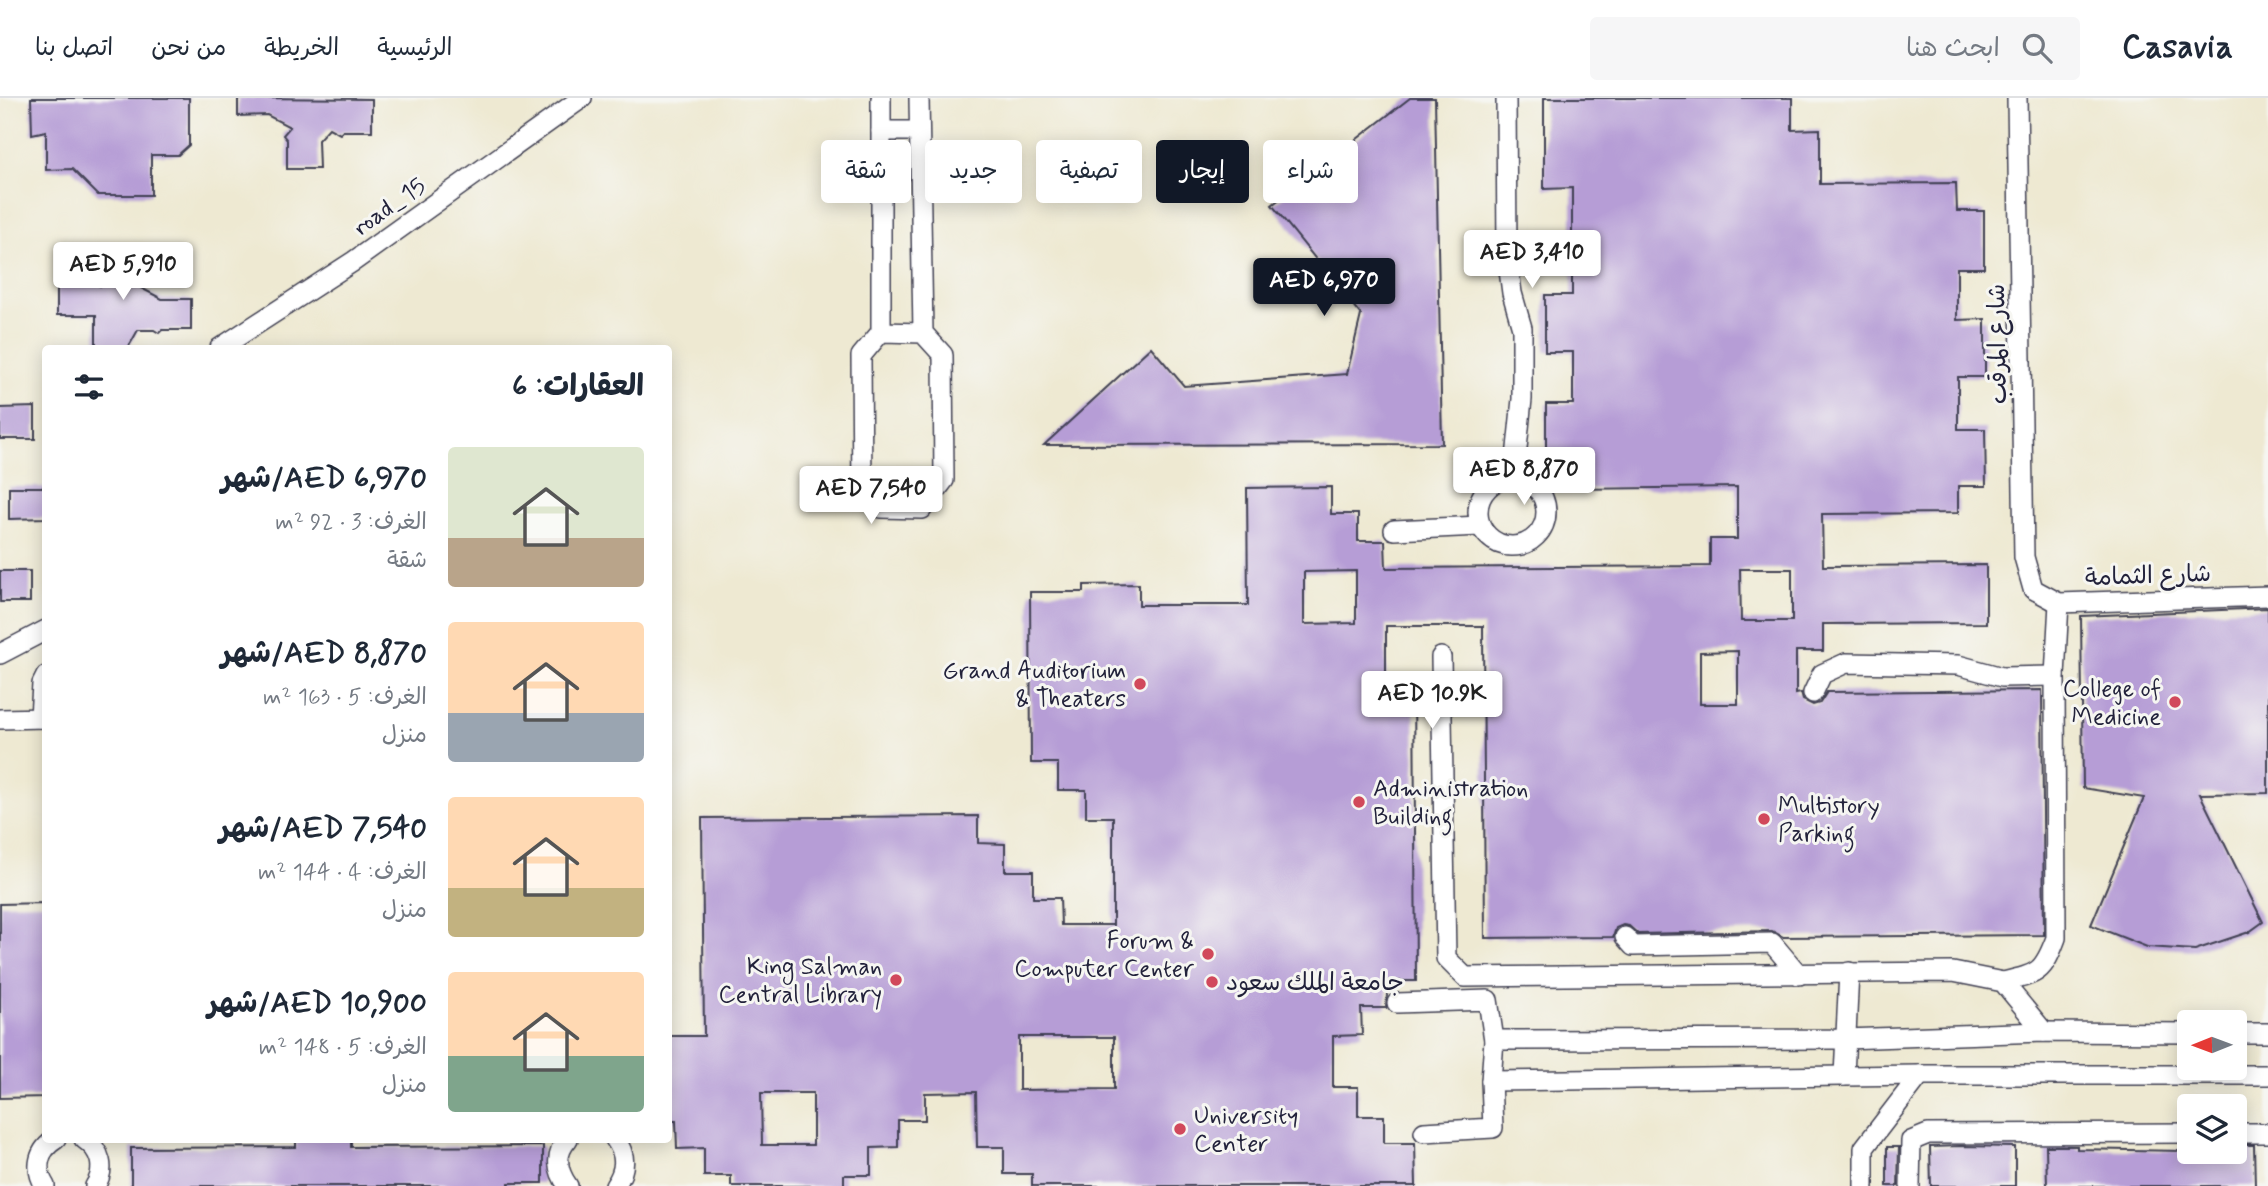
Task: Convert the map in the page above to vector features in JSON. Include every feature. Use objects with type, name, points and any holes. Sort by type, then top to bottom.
[{"type":"street","name":"road_15","points":[[225,345],[354,261],[582,98]]},
{"type":"street","points":[[881,98],[880,332],[861,356],[862,494],[881,508],[922,509],[944,480],[943,355],[923,332],[919,98]]},
{"type":"street","points":[[1506,98],[1507,255],[1512,293],[1522,328],[1522,399],[1514,478]]},
{"type":"street","name":"شارع المرقب","points":[[2017,98],[2024,557],[2033,589]]},
{"type":"street","points":[[881,131],[919,131]]},
{"type":"street","points":[[880,332],[923,332]]},
{"type":"street","points":[[1514,478],[1534,486],[1545,505],[1546,516],[1537,535],[1528,542],[1508,546],[1496,543],[1480,526],[1478,503],[1483,492],[1502,479],[1514,478]]},
{"type":"street","points":[[1394,530],[1480,526]]},
{"type":"street","name":"شارع الثمامة","points":[[2033,589],[2059,603],[2268,596]]},
{"type":"street","points":[[1441,657],[1446,958],[1465,977],[1954,972],[2003,982],[2032,975],[2048,961],[2056,938],[2055,676],[2059,603]]},
{"type":"street","points":[[0,654],[42,632]]},
{"type":"street","points":[[1813,693],[1822,674],[1846,663],[1958,665],[2001,677],[2055,676]]},
{"type":"street","points":[[0,719],[42,718]]},
{"type":"street","points":[[1625,937],[1633,946],[1649,947],[1772,943],[1799,975]]},
{"type":"street","points":[[1844,1076],[1849,972]]},
{"type":"street","points":[[2003,982],[2044,1032]]},
{"type":"street","points":[[1397,1003],[1488,1000],[1494,1040],[1491,1081],[1493,1128],[1424,1132]]},
{"type":"street","points":[[1494,1040],[1845,1039],[2044,1032],[2177,1033]]},
{"type":"street","points":[[2247,1033],[2268,1033]]},
{"type":"street","points":[[1491,1081],[2177,1072]]},
{"type":"street","points":[[2247,1074],[2268,1076]]},
{"type":"street","points":[[1864,1186],[1864,1148],[1920,1075]]},
{"type":"street","points":[[1910,1186],[1911,1141],[1928,1134],[2177,1133]]},
{"type":"street","points":[[2247,1133],[2268,1133]]},
{"type":"street","points":[[45,1186],[39,1174],[38,1163],[42,1153],[52,1143]]},
{"type":"street","points":[[89,1143],[94,1147],[101,1163],[101,1172],[95,1186]]},
{"type":"street","points":[[566,1143],[559,1155],[558,1166],[561,1177],[568,1186]]},
{"type":"street","points":[[615,1186],[624,1167],[624,1156],[617,1143]]},
{"type":"building","points":[[31,98],[189,98],[189,145],[178,155],[151,155],[151,195],[98,195],[72,169],[46,170],[46,131],[32,134]]},
{"type":"building","points":[[238,98],[372,99],[372,131],[343,131],[340,134],[329,128],[318,140],[319,169],[287,169],[287,140],[283,135],[290,127],[267,115],[238,116]]},
{"type":"building","points":[[1410,98],[1435,98],[1442,444],[1044,445],[1151,347],[1184,386],[1347,374],[1361,315],[1272,205],[1358,203],[1358,140],[1356,140]]},
{"type":"building","points":[[1544,98],[1792,98],[1792,130],[1820,129],[1820,184],[1956,183],[1957,211],[1984,211],[1984,268],[1957,268],[1957,320],[1985,319],[1985,377],[1958,377],[1958,429],[1985,429],[1986,486],[1958,486],[1958,513],[1822,514],[1823,566],[1986,565],[1986,623],[1823,624],[1823,651],[1796,651],[1796,694],[1801,693],[1803,700],[1813,705],[1820,703],[1827,692],[2042,690],[2044,935],[1783,937],[1772,931],[1638,934],[1629,926],[1623,925],[1616,928],[1613,937],[1485,938],[1483,626],[1386,626],[1386,677],[1414,677],[1416,981],[1388,981],[1386,1008],[1361,1008],[1362,1035],[1333,1036],[1333,1087],[1358,1087],[1358,1116],[1384,1116],[1384,1143],[1415,1143],[1416,1186],[1032,1186],[1032,1174],[1004,1174],[1004,1147],[977,1147],[976,1092],[925,1093],[925,1120],[898,1120],[898,1147],[871,1148],[871,1175],[844,1175],[844,1186],[731,1186],[731,1176],[704,1176],[704,1148],[677,1149],[676,1121],[672,1121],[672,1036],[704,1036],[702,818],[978,816],[978,843],[1005,844],[1005,871],[1033,871],[1033,898],[1060,898],[1061,925],[1113,925],[1113,817],[1086,817],[1086,790],[1058,790],[1058,763],[1031,763],[1030,592],[1084,592],[1084,585],[1139,584],[1139,605],[1248,605],[1247,488],[1331,487],[1331,514],[1358,514],[1358,541],[1385,541],[1386,568],[1710,566],[1710,539],[1737,539],[1737,487],[1574,489],[1573,461],[1546,464],[1546,404],[1573,404],[1573,352],[1545,352],[1545,295],[1572,295],[1572,267],[1579,267],[1572,244],[1572,188],[1544,189]],"holes":[[[1740,569],[1792,569],[1792,621],[1741,621]],[[1356,571],[1356,623],[1304,624],[1304,572]],[[1738,651],[1738,704],[1700,704],[1700,652]],[[1019,1037],[1114,1037],[1114,1089],[1019,1090]],[[761,1093],[813,1093],[813,1145],[762,1145]]]},
{"type":"building","points":[[112,245],[143,245],[143,273],[146,279],[141,288],[162,299],[191,299],[191,330],[162,330],[159,333],[154,330],[138,330],[130,345],[96,345],[96,315],[57,315],[57,283],[86,283],[89,280],[100,286],[112,274]]},
{"type":"building","points":[[35,407],[35,439],[0,439],[0,408]]},
{"type":"building","points":[[9,487],[42,487],[42,518],[9,519]]},
{"type":"building","points":[[0,571],[30,571],[30,602],[0,602]]},
{"type":"building","name":"College of Medicine","points":[[2268,608],[2268,793],[2200,794],[2263,922],[2249,932],[2195,950],[2147,947],[2091,925],[2144,798],[2083,788],[2081,616]]},
{"type":"building","points":[[42,903],[42,1097],[0,1098],[0,904]]},
{"type":"building","points":[[296,1143],[351,1143],[351,1147],[543,1146],[543,1183],[509,1183],[509,1186],[131,1186],[131,1148],[296,1147]]},
{"type":"building","points":[[2247,1145],[2254,1145],[2255,1186],[2047,1186],[2046,1146],[2077,1146],[2077,1149],[2177,1151],[2177,1164],[2247,1164]]},
{"type":"building","points":[[1887,1147],[1899,1147],[1898,1186],[1887,1186]]},
{"type":"building","points":[[1930,1147],[2015,1147],[2015,1186],[1931,1186]]},
{"type":"place","name":"Grand Auditorium & Theaters","points":[[1140,684]]},
{"type":"place","name":"College of Medicine","points":[[2175,702]]},
{"type":"place","name":"Administration Building","points":[[1359,802]]},
{"type":"place","name":"Multistory Parking","points":[[1764,819]]},
{"type":"place","name":"Forum & Computer Center","points":[[1208,954]]},
{"type":"place","name":"King Salman Central Library","points":[[896,980]]},
{"type":"place","name":"جامعة الملك سعود","points":[[1212,982]]},
{"type":"place","name":"University Center","points":[[1180,1129]]}]
